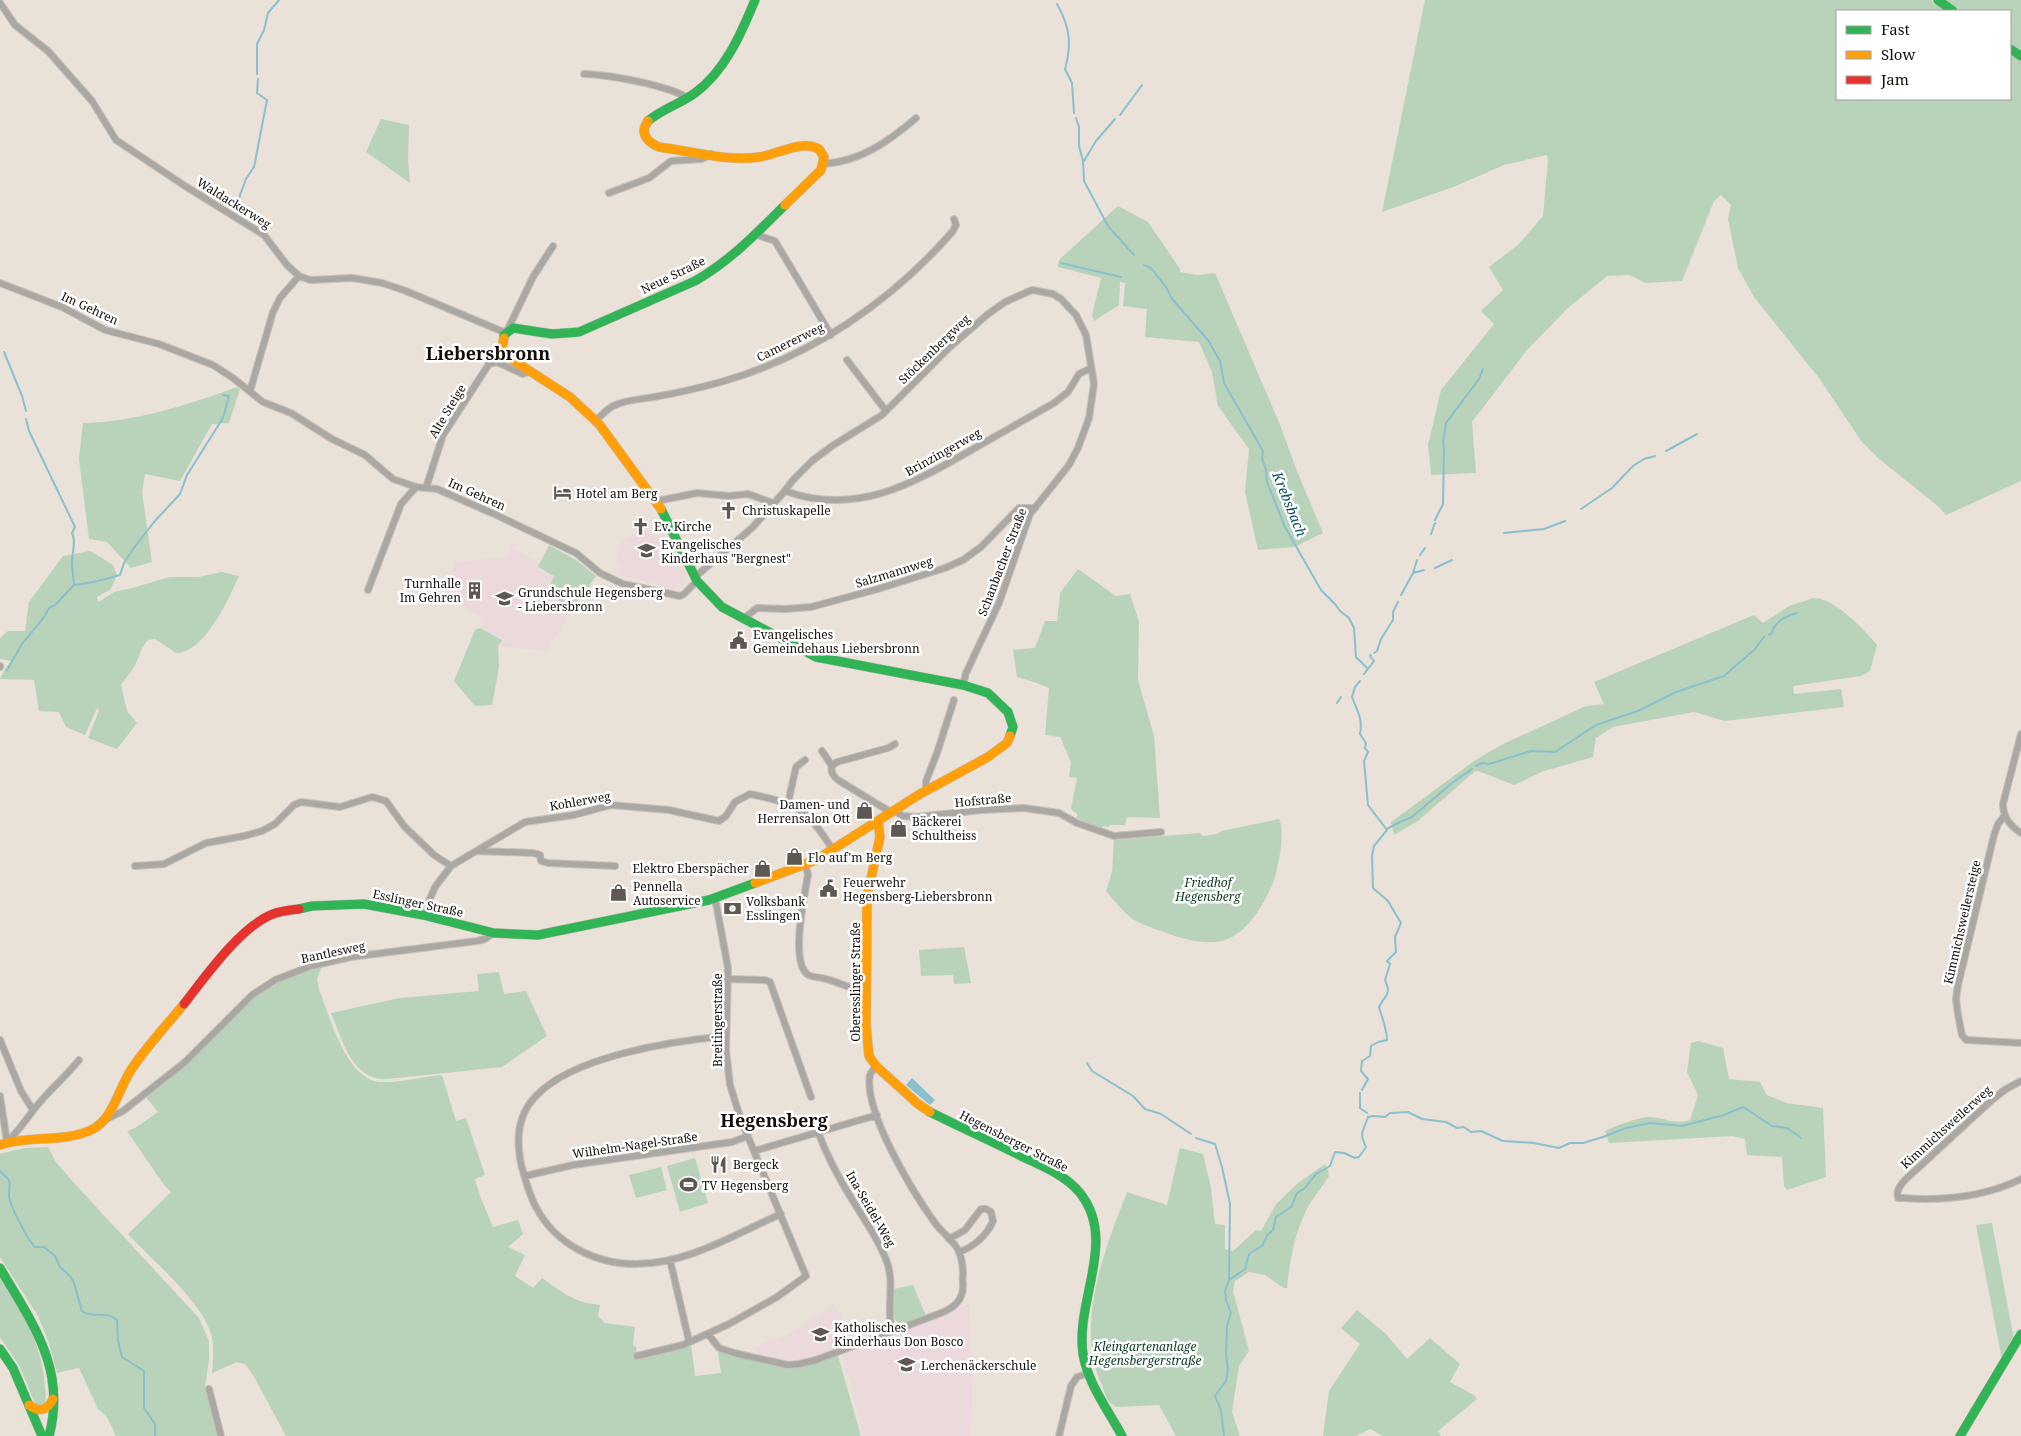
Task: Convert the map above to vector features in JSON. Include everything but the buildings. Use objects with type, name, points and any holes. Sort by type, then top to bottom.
[{"type":"street","points":[[755,0],[728,56],[709,80],[688,98],[649,120],[645,128],[645,136],[649,142],[656,146],[736,159],[756,158],[812,146],[823,152],[824,164],[840,162],[870,151],[891,138],[916,118]]},
{"type":"street","points":[[1938,0],[1952,10]]},
{"type":"street","name":"Waldackerweg","points":[[0,3],[15,25],[48,50],[92,101],[116,140],[264,235],[299,276]]},
{"type":"street","points":[[584,74],[620,78],[675,92],[688,98]]},
{"type":"street","points":[[609,193],[649,178],[671,161],[702,160],[711,154]]},
{"type":"street","name":"Neue Straße","points":[[506,333],[510,329],[518,328],[559,334],[579,332],[707,274],[737,253],[757,235],[814,178],[824,164]]},
{"type":"street","name":"Camererweg","points":[[596,420],[610,408],[620,403],[701,387],[750,373],[793,355],[831,335],[880,301],[913,273],[953,231],[956,225],[954,219]]},
{"type":"street","points":[[757,235],[775,241],[831,335]]},
{"type":"street","points":[[553,246],[533,277],[511,318],[501,344],[504,353],[577,402],[596,420],[657,502],[697,493],[726,496],[748,494],[773,503]]},
{"type":"street","points":[[250,391],[273,312],[280,298],[299,276],[310,280],[353,278],[382,283],[506,333]]},
{"type":"street","name":"Im Gehren","points":[[0,283],[62,307],[105,330],[159,344],[208,363],[227,374],[264,402],[291,413],[332,439],[365,455],[391,478],[416,487],[437,490],[455,496],[576,553],[600,572],[629,586],[680,596],[684,594],[696,579]]},
{"type":"street","name":"Stöckenbergweg","points":[[696,579],[746,534],[793,480],[817,457],[886,412],[950,347],[1005,302],[1032,290],[1056,295],[1076,315],[1086,335],[1091,368]]},
{"type":"street","points":[[846,360],[886,412]]},
{"type":"street","name":"Alte Steige","points":[[426,488],[442,435],[489,364],[497,362],[523,374],[531,371]]},
{"type":"street","name":"Brinzingerweg","points":[[785,491],[804,497],[849,500],[898,489],[1054,403],[1068,392],[1079,374],[1091,368]]},
{"type":"street","name":"Schanbacher Straße","points":[[963,684],[966,673],[999,603],[1025,526],[1035,508],[1066,470],[1083,436],[1090,418],[1094,393],[1091,368]]},
{"type":"street","points":[[368,590],[402,504],[416,487]]},
{"type":"street","name":"Esslinger Straße","points":[[107,1119],[126,1079],[139,1059],[220,958],[239,938],[261,920],[273,914],[300,908],[371,904],[494,933],[516,935],[549,933],[715,898],[805,865],[833,850],[926,790],[994,754],[1005,746],[1011,735],[1013,724],[1006,709],[988,693],[963,684],[821,659],[743,619],[715,601],[696,579],[668,520],[657,502]]},
{"type":"street","name":"Salzmannweg","points":[[743,619],[757,608],[786,609],[811,607],[894,585],[945,568],[963,560],[981,547],[1019,508],[1035,508]]},
{"type":"street","points":[[926,790],[926,781],[954,700]]},
{"type":"street","points":[[2021,734],[2003,800],[2005,815],[2011,826],[2021,833]]},
{"type":"street","points":[[832,766],[842,760],[888,748],[894,744]]},
{"type":"street","name":"Hofstraße","points":[[822,751],[832,766],[831,772],[838,780],[903,816],[916,817],[1024,808],[1056,812],[1114,836],[1161,832]]},
{"type":"street","points":[[805,760],[796,767],[788,803],[811,819],[833,850]]},
{"type":"street","name":"Kohlerweg","points":[[423,915],[435,887],[451,866],[525,822],[574,815],[611,805],[669,810],[712,820],[723,819],[734,803],[750,794],[788,803]]},
{"type":"street","points":[[135,866],[164,864],[206,843],[262,831],[275,824],[299,802],[340,807],[372,797],[386,801],[406,827],[434,855],[451,866]]},
{"type":"street","name":"Kimmichsweilersteige","points":[[2005,815],[1997,826],[1986,866],[1960,976],[1956,1007],[1961,1033],[1966,1040],[2021,1043]]},
{"type":"street","name":"Oberesslinger Straße","points":[[878,822],[881,833],[867,892],[866,993],[868,1054],[876,1066],[870,1078],[877,1115],[910,1186],[935,1223],[959,1252],[964,1270],[962,1294],[954,1306],[892,1331]]},
{"type":"street","points":[[476,850],[533,853],[540,855],[542,861],[548,863],[615,866]]},
{"type":"street","points":[[805,865],[808,874],[799,939],[800,958],[805,972],[808,975],[831,980],[866,993]]},
{"type":"street","name":"Breitingerstraße","points":[[708,1334],[749,1314],[806,1278],[736,1107],[729,1079],[726,1036],[728,979],[726,957],[715,898]]},
{"type":"street","name":"Bantlesweg","points":[[107,1119],[123,1111],[184,1063],[252,995],[275,980],[311,966],[351,957],[477,941],[487,938],[494,933]]},
{"type":"street","points":[[728,979],[765,980],[770,982],[811,1097]]},
{"type":"street","points":[[726,1036],[674,1042],[637,1050],[583,1068],[550,1084],[530,1103],[521,1119],[518,1144],[533,1202],[542,1217],[559,1237],[573,1247],[592,1256],[622,1263],[642,1264],[670,1260],[709,1248],[781,1214]]},
{"type":"street","points":[[0,1040],[21,1091],[33,1110]]},
{"type":"street","points":[[4,1144],[19,1131],[33,1110],[80,1060]]},
{"type":"street","name":"Hegensberger Straße","points":[[876,1066],[926,1110],[1056,1173],[1069,1182],[1081,1196],[1094,1220],[1097,1245],[1083,1326],[1084,1354],[1089,1373],[1122,1436]]},
{"type":"street","name":"Kimmichsweilerweg","points":[[2021,1081],[1997,1096],[1905,1180],[1898,1190],[1898,1198],[1950,1199],[1998,1188],[2021,1179]]},
{"type":"street","points":[[0,1096],[4,1144]]},
{"type":"street","points":[[754,1151],[877,1115]]},
{"type":"street","points":[[4,1144],[73,1136],[91,1130],[107,1119]]},
{"type":"street","name":"Ina-Seidel-Weg","points":[[818,1132],[838,1176],[886,1258],[891,1280],[890,1320],[892,1331]]},
{"type":"street","name":"Wilhelm-Nagel-Straße","points":[[525,1176],[560,1167],[732,1142],[748,1136]]},
{"type":"street","points":[[949,1239],[965,1230],[981,1209],[991,1212],[993,1217],[992,1223],[985,1233],[970,1247],[959,1252]]},
{"type":"street","points":[[670,1260],[689,1341]]},
{"type":"street","points":[[0,1268],[36,1330],[49,1364],[54,1397],[51,1427],[48,1436]]},
{"type":"street","points":[[637,1356],[680,1346],[708,1334],[715,1345],[721,1349],[792,1365],[816,1360],[892,1331]]},
{"type":"street","points":[[1960,1436],[2021,1334]]},
{"type":"street","points":[[0,1349],[13,1368],[42,1436]]},
{"type":"street","points":[[1059,1436],[1071,1386],[1077,1377],[1089,1373]]},
{"type":"street","points":[[209,1389],[220,1436]]},
{"type":"street","points":[[28,1405],[34,1409],[43,1410],[50,1406],[54,1397]]},
{"type":"shaded area","name":"Evangelisches Kinderhaus \"Bergnest\"","points":[[664,525],[686,574],[683,586],[674,589],[619,575],[623,566],[615,563],[621,539],[650,530],[653,534],[655,529]]},
{"type":"shaded area","name":"Grundschule Hegensberg - Liebersbronn","points":[[511,548],[540,563],[538,568],[555,576],[572,605],[578,603],[546,651],[498,646],[502,639],[480,628],[484,618],[447,597],[446,594],[454,564],[506,556]]},
{"type":"shaded area","name":"Lerchenäckerschule","points":[[969,1304],[972,1400],[970,1436],[864,1436],[842,1355],[844,1350]]},
{"type":"shaded area","name":"Katholisches Kinderhaus Don Bosco","points":[[834,1305],[857,1342],[815,1358],[792,1363],[759,1357],[755,1348],[773,1338],[775,1340],[794,1331]]},
{"type":"green space","points":[[1425,0],[1931,0],[1945,10],[1836,10],[1836,100],[2011,100],[2011,55],[2021,60],[2021,481],[1946,515],[1939,507],[1878,458],[1862,442],[1819,378],[1754,297],[1738,268],[1728,219],[1731,205],[1721,195],[1714,201],[1682,281],[1645,283],[1630,275],[1607,276],[1567,309],[1527,350],[1472,422],[1476,473],[1431,475],[1428,445],[1441,390],[1494,324],[1481,311],[1503,290],[1489,267],[1519,244],[1543,216],[1547,155],[1504,165],[1456,186],[1382,212]]},
{"type":"green space","points":[[1944,0],[2021,0],[2021,51],[2011,45],[2011,10],[1959,10]]},
{"type":"green space","points":[[381,119],[409,125],[408,159],[410,183],[366,152]]},
{"type":"green space","points":[[1118,206],[1148,222],[1180,269],[1180,272],[1197,275],[1215,273],[1280,425],[1323,533],[1294,547],[1258,550],[1245,492],[1249,449],[1218,406],[1212,372],[1199,342],[1145,337],[1147,309],[1123,306],[1125,283],[1120,282],[1119,305],[1094,321],[1092,315],[1101,278],[1058,267],[1059,260]]},
{"type":"green space","points":[[237,387],[240,389],[229,423],[212,424],[180,481],[145,474],[142,492],[152,562],[131,568],[107,542],[89,539],[79,459],[83,423],[142,416],[200,400]]},
{"type":"green space","points":[[549,545],[576,560],[596,576],[586,592],[575,603],[563,604],[556,598],[549,588],[554,576],[538,567]]},
{"type":"green space","points":[[90,551],[113,565],[117,575],[111,589],[97,597],[98,602],[114,592],[170,577],[198,577],[222,572],[239,576],[215,623],[197,644],[187,651],[176,653],[155,639],[148,640],[142,648],[135,666],[121,685],[127,711],[137,723],[117,749],[88,738],[99,711],[97,708],[85,735],[66,727],[59,712],[39,711],[34,680],[0,679],[11,661],[0,659],[0,638],[8,631],[25,631],[29,602],[63,556]]},
{"type":"green space","points":[[1078,569],[1116,596],[1130,594],[1139,622],[1138,680],[1154,736],[1160,818],[1127,817],[1125,825],[1103,826],[1102,829],[1077,818],[1077,814],[1071,809],[1077,778],[1069,777],[1071,762],[1060,737],[1045,735],[1049,688],[1017,677],[1013,650],[1035,648],[1045,621],[1057,621],[1060,593]]},
{"type":"green space","points":[[1814,598],[1822,599],[1839,608],[1857,623],[1877,645],[1870,671],[1861,676],[1793,686],[1794,694],[1841,689],[1844,707],[1725,721],[1694,712],[1613,727],[1596,738],[1593,757],[1544,771],[1514,785],[1478,771],[1474,772],[1418,821],[1394,835],[1391,822],[1474,761],[1501,745],[1586,706],[1604,704],[1594,682],[1754,615],[1763,623],[1789,606]]},
{"type":"green space","points":[[480,628],[502,640],[498,646],[499,667],[492,705],[475,706],[454,681],[475,630]]},
{"type":"green space","name":"Friedhof Hegensberg","points":[[1279,819],[1282,830],[1281,844],[1272,885],[1249,923],[1231,937],[1221,941],[1199,942],[1149,927],[1128,915],[1106,891],[1112,872],[1114,840],[1200,833],[1203,836]]},
{"type":"green space","points":[[964,947],[971,983],[954,984],[953,975],[921,976],[919,950]]},
{"type":"green space","points":[[322,967],[317,978],[319,990],[334,1030],[349,1059],[368,1079],[388,1082],[442,1075],[456,1121],[466,1118],[485,1175],[475,1179],[493,1227],[518,1220],[523,1234],[508,1247],[525,1255],[515,1276],[533,1288],[542,1278],[575,1299],[600,1305],[598,1316],[605,1323],[635,1327],[633,1345],[636,1347],[637,1357],[691,1344],[695,1376],[721,1373],[718,1351],[787,1367],[835,1355],[838,1356],[861,1436],[286,1436],[253,1375],[245,1364],[237,1362],[212,1373],[213,1341],[204,1319],[186,1293],[128,1234],[171,1192],[164,1185],[127,1131],[135,1128],[158,1112],[146,1097],[249,1000],[278,981],[300,972]]},
{"type":"green space","points":[[499,972],[504,994],[526,991],[547,1036],[502,1067],[388,1079],[376,1078],[365,1074],[350,1057],[331,1013],[400,998],[479,991],[477,974]]},
{"type":"green space","points":[[1698,1041],[1723,1048],[1729,1079],[1760,1082],[1767,1095],[1787,1103],[1823,1108],[1826,1177],[1787,1190],[1784,1186],[1782,1157],[1747,1155],[1745,1139],[1732,1136],[1609,1143],[1605,1131],[1636,1119],[1652,1117],[1678,1122],[1690,1120],[1698,1095],[1687,1072],[1691,1043]]},
{"type":"green space","points":[[48,1147],[56,1162],[74,1183],[199,1318],[209,1341],[209,1360],[205,1387],[217,1436],[116,1436],[107,1417],[98,1409],[79,1368],[57,1373],[49,1343],[38,1316],[0,1257],[0,1154],[24,1148]]},
{"type":"green space","name":"Kleingartenanlage Hegensbergerstraße","points":[[1180,1148],[1203,1154],[1211,1188],[1215,1224],[1225,1225],[1225,1249],[1233,1251],[1256,1230],[1261,1231],[1276,1204],[1298,1183],[1325,1164],[1328,1170],[1329,1176],[1309,1205],[1300,1224],[1287,1288],[1284,1288],[1265,1275],[1249,1272],[1235,1281],[1233,1291],[1249,1351],[1239,1366],[1232,1412],[1240,1436],[1176,1436],[1159,1405],[1116,1407],[1107,1400],[1094,1362],[1091,1338],[1096,1288],[1110,1238],[1127,1192],[1167,1205]]},
{"type":"green space","name":"TV Hegensberg","points":[[695,1158],[708,1203],[680,1212],[667,1166]]},
{"type":"green space","name":"TV Hegensberg","points":[[661,1167],[667,1190],[636,1198],[629,1175]]},
{"type":"green space","points":[[1992,1223],[2014,1340],[2002,1360],[1976,1225]]},
{"type":"green space","points":[[0,1275],[30,1328],[35,1342],[43,1372],[46,1394],[44,1406],[36,1406],[20,1367],[0,1337]]},
{"type":"green space","points":[[913,1285],[926,1316],[901,1325],[895,1319],[894,1314],[894,1289]]},
{"type":"green space","points":[[1357,1310],[1386,1334],[1407,1359],[1430,1338],[1460,1364],[1450,1382],[1474,1395],[1477,1399],[1438,1431],[1441,1436],[1383,1436],[1370,1429],[1356,1436],[1323,1436],[1329,1391],[1360,1344],[1341,1328]]},
{"type":"water","points":[[912,1078],[935,1100],[930,1105],[906,1085]]},
{"type":"waterway","points":[[257,74],[257,44],[264,30],[268,13],[279,0]]},
{"type":"waterway","name":"Krebsbach","points":[[1057,4],[1067,28],[1069,52],[1065,69],[1072,83],[1074,113]]},
{"type":"waterway","points":[[235,209],[246,179],[254,167],[267,100],[257,93],[258,79]]},
{"type":"waterway","points":[[1120,115],[1142,85]]},
{"type":"waterway","name":"Krebsbach","points":[[1076,118],[1079,127],[1079,146],[1083,161],[1084,181],[1108,226],[1134,255]]},
{"type":"waterway","points":[[1084,161],[1096,141],[1115,119]]},
{"type":"waterway","points":[[1061,263],[1121,277]]},
{"type":"waterway","name":"Krebsbach","points":[[1144,265],[1151,268],[1166,287],[1172,299],[1208,340],[1220,361],[1224,383],[1263,451],[1262,458],[1267,482],[1285,527],[1321,590],[1349,618],[1354,628],[1356,657],[1367,668]]},
{"type":"waterway","points":[[4,352],[26,411]]},
{"type":"waterway","points":[[1435,520],[1443,504],[1443,442],[1446,423],[1479,379],[1483,369]]},
{"type":"waterway","points":[[7,670],[22,644],[49,608],[55,605],[74,585],[120,575],[124,563],[133,549],[154,522],[180,494],[187,475],[223,418],[229,396],[223,395]]},
{"type":"waterway","points":[[26,419],[29,431],[75,527],[72,533],[74,541],[72,561],[74,585]]},
{"type":"waterway","points":[[1666,451],[1697,434]]},
{"type":"waterway","points":[[1581,509],[1612,488],[1633,466],[1644,459],[1655,456]]},
{"type":"waterway","points":[[1504,533],[1544,529],[1565,521]]},
{"type":"waterway","points":[[1431,534],[1435,523]]},
{"type":"waterway","points":[[1420,555],[1425,548]]},
{"type":"waterway","points":[[1401,595],[1413,573],[1417,560]]},
{"type":"waterway","points":[[1435,568],[1452,560]]},
{"type":"waterway","points":[[1413,573],[1424,570]]},
{"type":"waterway","points":[[1374,653],[1377,651],[1381,639],[1393,620],[1393,612],[1398,602]]},
{"type":"waterway","points":[[1769,635],[1781,620],[1797,613]]},
{"type":"waterway","points":[[1476,766],[1531,751],[1555,752],[1596,725],[1638,711],[1676,692],[1724,676],[1755,649],[1764,637]]},
{"type":"waterway","points":[[1364,674],[1374,661],[1371,655]]},
{"type":"waterway","name":"Krebsbach","points":[[1360,681],[1355,687],[1352,697],[1360,719],[1360,734],[1366,743],[1365,748],[1368,752],[1364,761],[1368,805],[1387,830],[1374,846],[1372,856],[1373,888],[1388,901],[1401,923],[1395,937],[1396,952],[1387,961],[1390,964],[1385,980],[1388,992],[1379,1007],[1387,1040],[1371,1046],[1370,1056],[1362,1061],[1361,1071],[1368,1079],[1362,1090]]},
{"type":"waterway","points":[[1337,703],[1341,697]]},
{"type":"waterway","points":[[1387,829],[1412,817],[1452,783],[1472,769]]},
{"type":"waterway","points":[[1087,1063],[1092,1071],[1133,1096],[1145,1109],[1161,1114],[1191,1134]]},
{"type":"waterway","name":"Krebsbach","points":[[1360,1093],[1360,1108],[1367,1113]]},
{"type":"waterway","points":[[1224,1436],[1221,1410],[1215,1396],[1226,1381],[1228,1370],[1226,1355],[1227,1326],[1231,1313],[1225,1291],[1229,1280],[1245,1269],[1249,1254],[1262,1246],[1268,1234],[1273,1230],[1276,1217],[1291,1207],[1297,1193],[1305,1188],[1316,1174],[1330,1166],[1335,1152],[1344,1153],[1355,1158],[1359,1157],[1366,1147],[1362,1138],[1362,1131],[1368,1117],[1385,1117],[1390,1113],[1408,1112],[1422,1119],[1446,1122],[1457,1128],[1464,1127],[1471,1132],[1481,1131],[1503,1141],[1534,1143],[1559,1148],[1570,1143],[1583,1143],[1626,1128],[1650,1123],[1682,1126],[1724,1115],[1743,1107],[1772,1126],[1787,1128],[1801,1138]]},
{"type":"waterway","points":[[1196,1138],[1215,1144],[1222,1167],[1230,1204],[1229,1280]]},
{"type":"waterway","points":[[0,1171],[9,1180],[10,1201],[24,1230],[35,1247],[44,1247],[55,1256],[60,1267],[70,1276],[74,1283],[82,1311],[113,1317],[117,1320],[118,1341],[122,1357],[144,1371],[144,1408],[155,1424],[155,1436]]},
{"type":"traffic: fast","points":[[648,121],[695,93],[715,74],[738,39],[755,0]]},
{"type":"traffic: fast","points":[[1938,0],[1952,10]]},
{"type":"traffic: fast","points":[[2011,50],[2021,56]]},
{"type":"traffic: fast","points":[[504,338],[504,335],[513,328],[552,334],[579,332],[695,281],[731,256],[785,205]]},
{"type":"traffic: fast","points":[[661,509],[697,581],[722,607],[816,657],[963,685],[988,693],[1008,712],[1013,727],[1010,736]]},
{"type":"traffic: fast","points":[[299,909],[312,906],[364,904],[423,915],[494,933],[538,935],[709,900],[755,883]]},
{"type":"traffic: fast","points":[[930,1112],[1067,1180],[1080,1193],[1091,1211],[1096,1251],[1084,1313],[1083,1354],[1089,1376],[1122,1436]]},
{"type":"traffic: fast","points":[[0,1268],[24,1308],[43,1348],[50,1368],[53,1389],[53,1412],[49,1436]]},
{"type":"traffic: fast","points":[[1960,1436],[2021,1334]]},
{"type":"traffic: fast","points":[[0,1349],[13,1368],[42,1436]]},
{"type":"traffic: slow","points":[[648,121],[645,125],[644,133],[651,143],[659,147],[735,158],[766,156],[789,148],[805,146],[819,149],[824,157],[821,170],[785,205]]},
{"type":"traffic: slow","points":[[504,338],[502,348],[508,357],[570,397],[599,424],[661,509]]},
{"type":"traffic: slow","points":[[755,883],[816,860],[920,794],[988,757],[1007,743],[1010,736]]},
{"type":"traffic: slow","points":[[878,821],[880,837],[867,897],[866,1026],[869,1056],[876,1066],[918,1104],[930,1112]]},
{"type":"traffic: slow","points":[[0,1145],[23,1140],[58,1138],[80,1134],[99,1125],[110,1112],[126,1078],[137,1061],[184,1004]]},
{"type":"traffic: slow","points":[[29,1405],[40,1410],[49,1406],[53,1399]]},
{"type":"traffic: jam","points":[[184,1004],[224,953],[249,929],[273,914],[299,909]]},
{"type":"place","name":"Hotel am Berg","points":[[562,493]]},
{"type":"place","name":"Christuskapelle","points":[[728,510]]},
{"type":"place","name":"Ev. Kirche","points":[[640,526]]},
{"type":"place","name":"Evangelisches Kinderhaus \"Bergnest\"","points":[[647,551]]},
{"type":"place","name":"Turnhalle Im Gehren","points":[[475,590]]},
{"type":"place","name":"Grundschule Hegensberg - Liebersbronn","points":[[504,599]]},
{"type":"place","name":"Evangelisches Gemeindehaus Liebersbronn","points":[[739,641]]},
{"type":"place","name":"Damen- und Herrensalon Ott","points":[[864,811]]},
{"type":"place","name":"Bäckerei Schultheiss","points":[[898,828]]},
{"type":"place","name":"Flo auf'm Berg","points":[[794,857]]},
{"type":"place","name":"Elektro Eberspächer","points":[[763,868]]},
{"type":"place","name":"Feuerwehr Hegensberg-Liebersbronn","points":[[829,889]]},
{"type":"place","name":"Pennella Autoservice","points":[[619,893]]},
{"type":"place","name":"Volksbank Esslingen","points":[[732,908]]},
{"type":"place","name":"Bergeck","points":[[719,1164]]},
{"type":"place","name":"TV Hegensberg","points":[[688,1185]]},
{"type":"place","name":"Katholisches Kinderhaus Don Bosco","points":[[820,1334]]},
{"type":"place","name":"Lerchenäckerschule","points":[[907,1365]]},
{"type":"district","name":"Liebersbronn","points":[[488,353]]},
{"type":"district","name":"Hegensberg","points":[[774,1120]]}]
